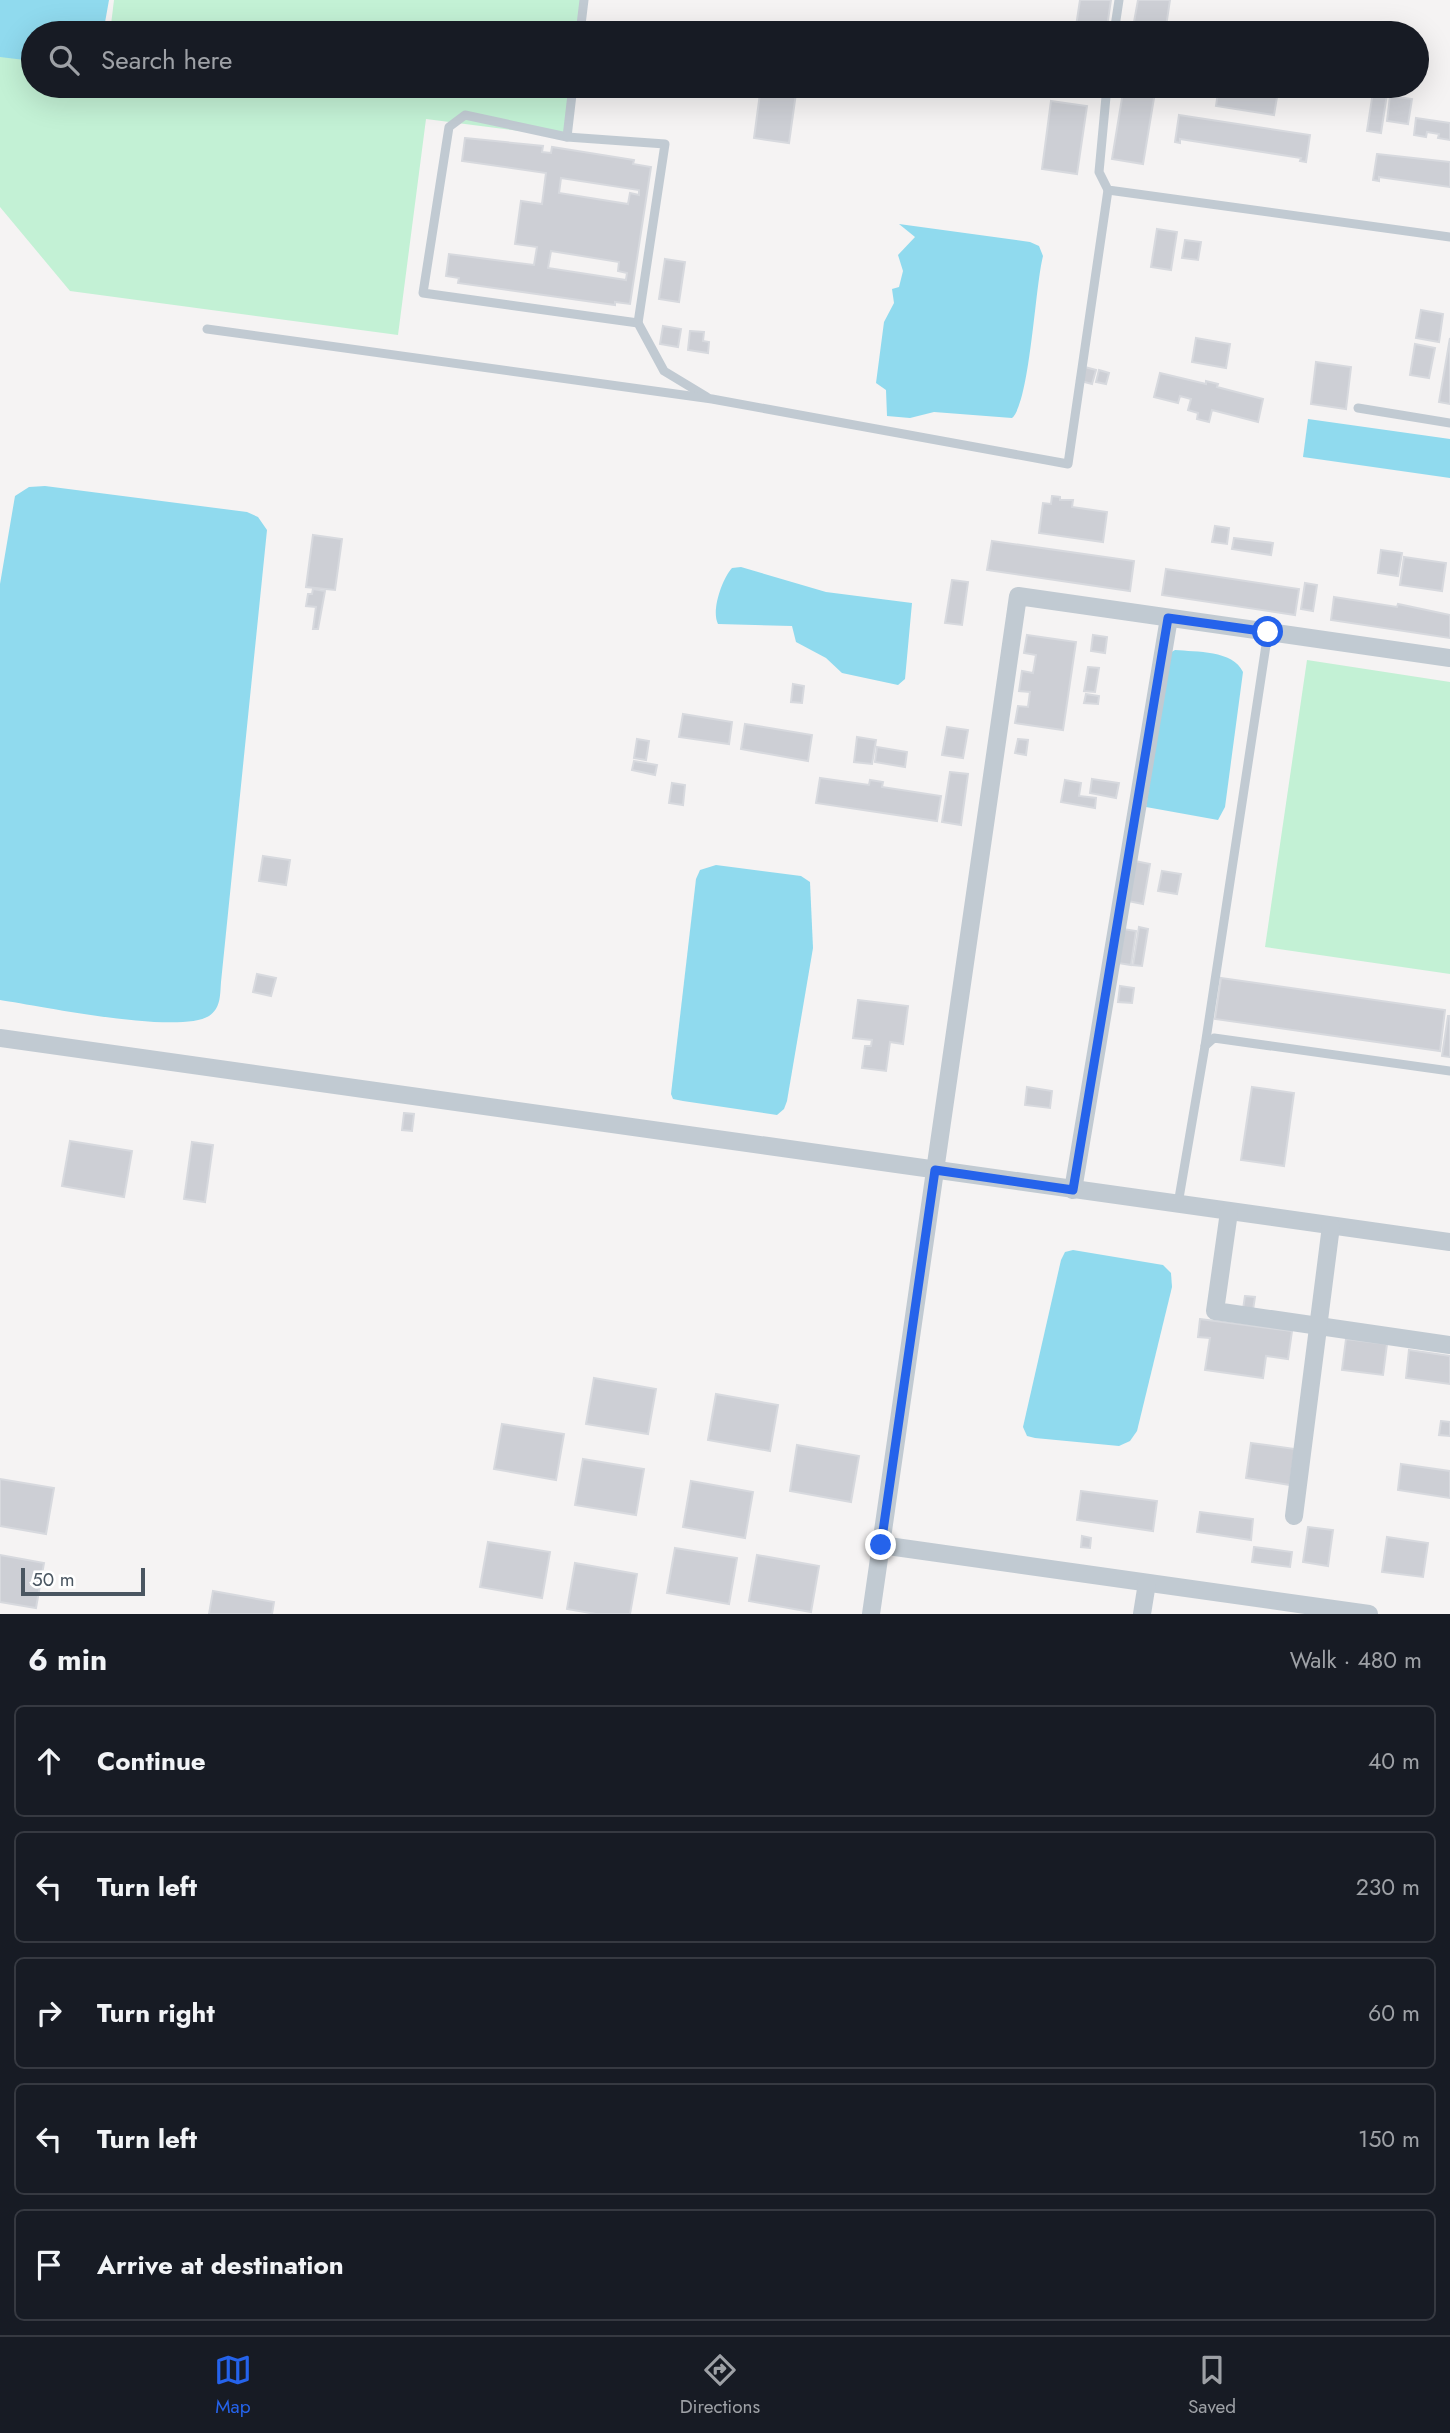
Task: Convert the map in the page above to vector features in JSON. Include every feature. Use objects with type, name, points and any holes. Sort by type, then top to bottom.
[{"type":"street","points":[[871,1614],[1018,596],[1450,658]]},
{"type":"street","points":[[1073,1190],[1168,618]]},
{"type":"street","points":[[0,1038],[1450,1242]]},
{"type":"street","points":[[1229,1212],[1216,1311],[1450,1345]]},
{"type":"street","points":[[1294,1516],[1331,1226]]},
{"type":"street","points":[[881,1545],[1369,1614]]},
{"type":"street","points":[[1142,1614],[1147,1583]]},
{"type":"lane","points":[[581,21],[584,0]]},
{"type":"lane","points":[[1116,21],[1119,0]]},
{"type":"lane","points":[[567,137],[572,98]]},
{"type":"lane","points":[[206,329],[712,399],[1068,464],[1108,190],[1100,172],[1106,98]]},
{"type":"lane","points":[[638,323],[423,293],[449,127],[464,115],[567,137],[665,144],[638,323],[664,370],[712,399]]},
{"type":"lane","points":[[1108,190],[1450,237]]},
{"type":"lane","points":[[1358,408],[1450,423]]},
{"type":"lane","points":[[1178,1204],[1205,1046],[1268,632]]},
{"type":"lane","points":[[1205,1046],[1214,1038],[1221,1037],[1450,1071]]},
{"type":"green space","points":[[114,0],[585,0],[582,21],[111,21]]},
{"type":"green space","points":[[0,54],[21,57],[21,98],[572,98],[567,137],[426,119],[398,335],[70,291],[0,207]]},
{"type":"green space","points":[[1307,660],[1450,682],[1450,974],[1265,947]]},
{"type":"water","points":[[0,0],[109,0],[105,21],[21,21],[21,60],[0,57]]},
{"type":"water","points":[[899,224],[1030,242],[1039,246],[1043,256],[1028,368],[1018,408],[1012,418],[934,412],[910,418],[887,416],[886,390],[876,383],[884,322],[894,303],[892,289],[899,287],[903,271],[898,255],[915,237]]},
{"type":"water","points":[[1308,419],[1450,439],[1450,478],[1303,457]]},
{"type":"water","points":[[45,486],[247,512],[258,517],[267,530],[220,996],[213,1013],[193,1021],[140,1021],[0,1000],[0,584],[15,496],[29,487]]},
{"type":"water","points":[[741,567],[826,592],[912,603],[905,679],[898,685],[842,673],[826,658],[796,642],[792,626],[718,624],[716,611],[721,587],[732,568]]},
{"type":"water","points":[[1175,650],[1223,656],[1238,665],[1243,672],[1225,807],[1218,820],[1146,807],[1170,653]]},
{"type":"water","points":[[716,865],[801,876],[810,882],[813,948],[787,1101],[784,1109],[777,1115],[683,1101],[673,1099],[671,1094],[696,879],[700,870]]},
{"type":"water","points":[[1073,1250],[1163,1265],[1171,1273],[1172,1287],[1137,1431],[1130,1441],[1119,1446],[1035,1438],[1027,1436],[1023,1427],[1061,1260],[1065,1252]]},
{"type":"building","points":[[1080,0],[1111,0],[1108,21],[1077,21]]},
{"type":"building","points":[[1138,0],[1170,0],[1167,21],[1134,21]]},
{"type":"building","points":[[759,98],[795,98],[789,143],[754,138]]},
{"type":"building","points":[[1122,98],[1154,98],[1143,164],[1112,159]]},
{"type":"building","points":[[1217,98],[1277,98],[1274,115],[1216,106]]},
{"type":"building","points":[[1372,98],[1386,98],[1381,133],[1367,131]]},
{"type":"building","points":[[1390,98],[1412,99],[1408,124],[1387,121]]},
{"type":"building","points":[[1051,101],[1087,106],[1077,174],[1042,169]]},
{"type":"building","points":[[1179,115],[1310,135],[1306,162],[1300,161],[1301,158],[1180,139],[1180,143],[1175,142]]},
{"type":"building","points":[[1416,118],[1450,123],[1450,140],[1427,132],[1426,137],[1414,135]]},
{"type":"building","points":[[465,138],[543,146],[542,152],[551,153],[552,147],[634,160],[633,164],[651,167],[630,304],[615,302],[615,305],[458,283],[459,278],[446,276],[449,254],[534,265],[537,247],[515,244],[521,201],[542,204],[546,173],[462,161]],"holes":[[[561,178],[639,190],[639,195],[630,193],[628,204],[559,193]],[[551,251],[619,262],[618,271],[627,273],[626,280],[548,268]]]},
{"type":"building","points":[[1377,154],[1450,162],[1450,187],[1379,177],[1379,181],[1373,180]]},
{"type":"building","points":[[1157,229],[1177,232],[1171,270],[1151,267]]},
{"type":"building","points":[[1185,240],[1201,242],[1198,260],[1182,258]]},
{"type":"building","points":[[665,259],[685,262],[679,302],[659,299]]},
{"type":"building","points":[[1421,310],[1443,314],[1439,342],[1416,338]]},
{"type":"building","points":[[663,326],[681,329],[678,347],[660,344]]},
{"type":"building","points":[[690,331],[704,332],[703,341],[709,342],[708,353],[688,350]]},
{"type":"building","points":[[1196,338],[1230,344],[1226,368],[1192,362]]},
{"type":"building","points":[[1450,338],[1450,404],[1439,402]]},
{"type":"building","points":[[1415,344],[1435,348],[1429,378],[1410,375]]},
{"type":"building","points":[[1316,362],[1351,367],[1346,409],[1311,404]]},
{"type":"building","points":[[1081,366],[1096,370],[1092,384],[1077,380]]},
{"type":"building","points":[[1099,370],[1109,373],[1106,384],[1096,382]]},
{"type":"building","points":[[1160,373],[1206,384],[1206,381],[1218,384],[1217,387],[1263,399],[1258,422],[1212,410],[1209,422],[1197,419],[1198,413],[1188,410],[1191,399],[1180,396],[1178,403],[1154,397]]},
{"type":"building","points":[[1052,496],[1060,497],[1060,500],[1073,500],[1072,507],[1107,512],[1103,542],[1039,533],[1043,503],[1051,504]]},
{"type":"building","points":[[1215,526],[1229,528],[1227,544],[1212,542]]},
{"type":"building","points":[[313,535],[342,539],[335,590],[306,587]]},
{"type":"building","points":[[1234,538],[1273,543],[1271,555],[1232,549]]},
{"type":"building","points":[[992,541],[1134,561],[1130,591],[987,570]]},
{"type":"building","points":[[1381,550],[1402,553],[1398,576],[1378,573]]},
{"type":"building","points":[[1404,557],[1446,563],[1442,591],[1400,585]]},
{"type":"building","points":[[1166,569],[1299,589],[1295,615],[1162,595]]},
{"type":"building","points":[[952,580],[968,582],[962,625],[945,623]]},
{"type":"building","points":[[1305,583],[1317,585],[1313,611],[1301,609]]},
{"type":"building","points":[[313,589],[325,591],[318,629],[313,629],[316,607],[306,606],[308,594],[312,594]]},
{"type":"building","points":[[1334,597],[1397,607],[1398,604],[1450,615],[1450,638],[1331,620]]},
{"type":"building","points":[[1027,635],[1076,642],[1063,730],[1015,723],[1018,706],[1028,707],[1030,692],[1019,691],[1022,671],[1033,673],[1036,655],[1024,653]]},
{"type":"building","points":[[1093,635],[1107,637],[1105,653],[1091,651]]},
{"type":"building","points":[[1088,667],[1099,668],[1095,692],[1084,691]]},
{"type":"building","points":[[793,684],[804,686],[802,703],[791,702]]},
{"type":"building","points":[[1086,694],[1099,696],[1098,704],[1084,703]]},
{"type":"building","points":[[683,714],[732,722],[729,744],[679,737]]},
{"type":"building","points":[[745,724],[812,735],[808,761],[741,749]]},
{"type":"building","points":[[947,727],[968,730],[963,758],[942,755]]},
{"type":"building","points":[[857,737],[876,740],[872,764],[854,762]]},
{"type":"building","points":[[637,739],[649,741],[646,760],[634,758]]},
{"type":"building","points":[[1018,739],[1028,740],[1026,755],[1015,753]]},
{"type":"building","points":[[877,747],[907,752],[905,767],[875,762]]},
{"type":"building","points":[[634,761],[657,765],[655,775],[632,770]]},
{"type":"building","points":[[950,772],[968,774],[961,825],[942,822]]},
{"type":"building","points":[[820,778],[869,785],[870,780],[883,782],[882,787],[941,796],[937,821],[816,803]]},
{"type":"building","points":[[1092,779],[1119,783],[1116,798],[1090,793]]},
{"type":"building","points":[[1065,780],[1081,783],[1079,796],[1096,798],[1095,808],[1061,802]]},
{"type":"building","points":[[672,783],[685,785],[683,805],[669,803]]},
{"type":"building","points":[[263,856],[290,860],[286,885],[259,881]]},
{"type":"building","points":[[1135,861],[1150,864],[1143,904],[1128,901]]},
{"type":"building","points":[[1162,871],[1181,874],[1177,894],[1158,891]]},
{"type":"building","points":[[1139,927],[1148,929],[1142,966],[1133,965]]},
{"type":"building","points":[[1123,929],[1136,931],[1131,965],[1118,963]]},
{"type":"building","points":[[257,974],[276,978],[271,996],[253,992]]},
{"type":"building","points":[[1221,978],[1445,1010],[1440,1051],[1215,1019]]},
{"type":"building","points":[[1120,986],[1134,988],[1132,1003],[1118,1002]]},
{"type":"building","points":[[858,1000],[908,1006],[903,1044],[890,1042],[886,1071],[862,1068],[865,1046],[871,1046],[872,1040],[853,1038]]},
{"type":"building","points":[[1450,1016],[1450,1057],[1442,1056]]},
{"type":"building","points":[[1027,1087],[1052,1091],[1050,1108],[1025,1105]]},
{"type":"building","points":[[1252,1087],[1294,1093],[1284,1166],[1241,1160]]},
{"type":"building","points":[[404,1113],[414,1114],[412,1131],[402,1130]]},
{"type":"building","points":[[70,1141],[132,1151],[124,1197],[62,1186]]},
{"type":"building","points":[[192,1142],[213,1145],[205,1202],[184,1199]]},
{"type":"building","points":[[1245,1296],[1255,1297],[1253,1310],[1243,1309]]},
{"type":"building","points":[[1200,1319],[1292,1331],[1288,1359],[1266,1356],[1263,1378],[1205,1370],[1210,1338],[1198,1337]]},
{"type":"building","points":[[1346,1339],[1387,1344],[1383,1375],[1342,1370]]},
{"type":"building","points":[[1409,1350],[1450,1356],[1450,1384],[1406,1378]]},
{"type":"building","points":[[594,1378],[656,1389],[648,1434],[586,1424]]},
{"type":"building","points":[[716,1394],[778,1405],[770,1451],[708,1440]]},
{"type":"building","points":[[1441,1421],[1450,1422],[1450,1436],[1439,1435]]},
{"type":"building","points":[[502,1424],[564,1434],[556,1480],[494,1469]]},
{"type":"building","points":[[1251,1443],[1295,1449],[1290,1485],[1246,1478]]},
{"type":"building","points":[[797,1445],[859,1456],[851,1502],[790,1491]]},
{"type":"building","points":[[583,1459],[644,1469],[636,1515],[575,1505]]},
{"type":"building","points":[[1401,1464],[1450,1471],[1450,1498],[1398,1490]]},
{"type":"building","points":[[0,1479],[54,1488],[46,1534],[0,1526]]},
{"type":"building","points":[[691,1481],[753,1492],[745,1538],[683,1527]]},
{"type":"building","points":[[1081,1491],[1157,1501],[1153,1531],[1077,1520]]},
{"type":"building","points":[[1200,1512],[1253,1519],[1251,1540],[1197,1532]]},
{"type":"building","points":[[1308,1527],[1333,1530],[1328,1566],[1303,1562]]},
{"type":"building","points":[[1082,1536],[1091,1538],[1090,1548],[1081,1547]]},
{"type":"building","points":[[1387,1537],[1428,1543],[1423,1577],[1382,1572]]},
{"type":"building","points":[[488,1542],[550,1552],[542,1598],[480,1587]]},
{"type":"building","points":[[1254,1547],[1292,1552],[1290,1567],[1252,1562]]},
{"type":"building","points":[[675,1548],[737,1558],[729,1604],[667,1593]]},
{"type":"building","points":[[0,1555],[44,1563],[36,1608],[0,1602]]},
{"type":"building","points":[[757,1555],[819,1566],[811,1612],[749,1601]]},
{"type":"building","points":[[575,1563],[637,1574],[630,1614],[596,1614],[567,1609]]},
{"type":"building","points":[[213,1591],[274,1602],[272,1614],[209,1614]]},
{"type":"route","points":[[881,1545],[935,1170],[1073,1190],[1168,618],[1268,632]]}]
